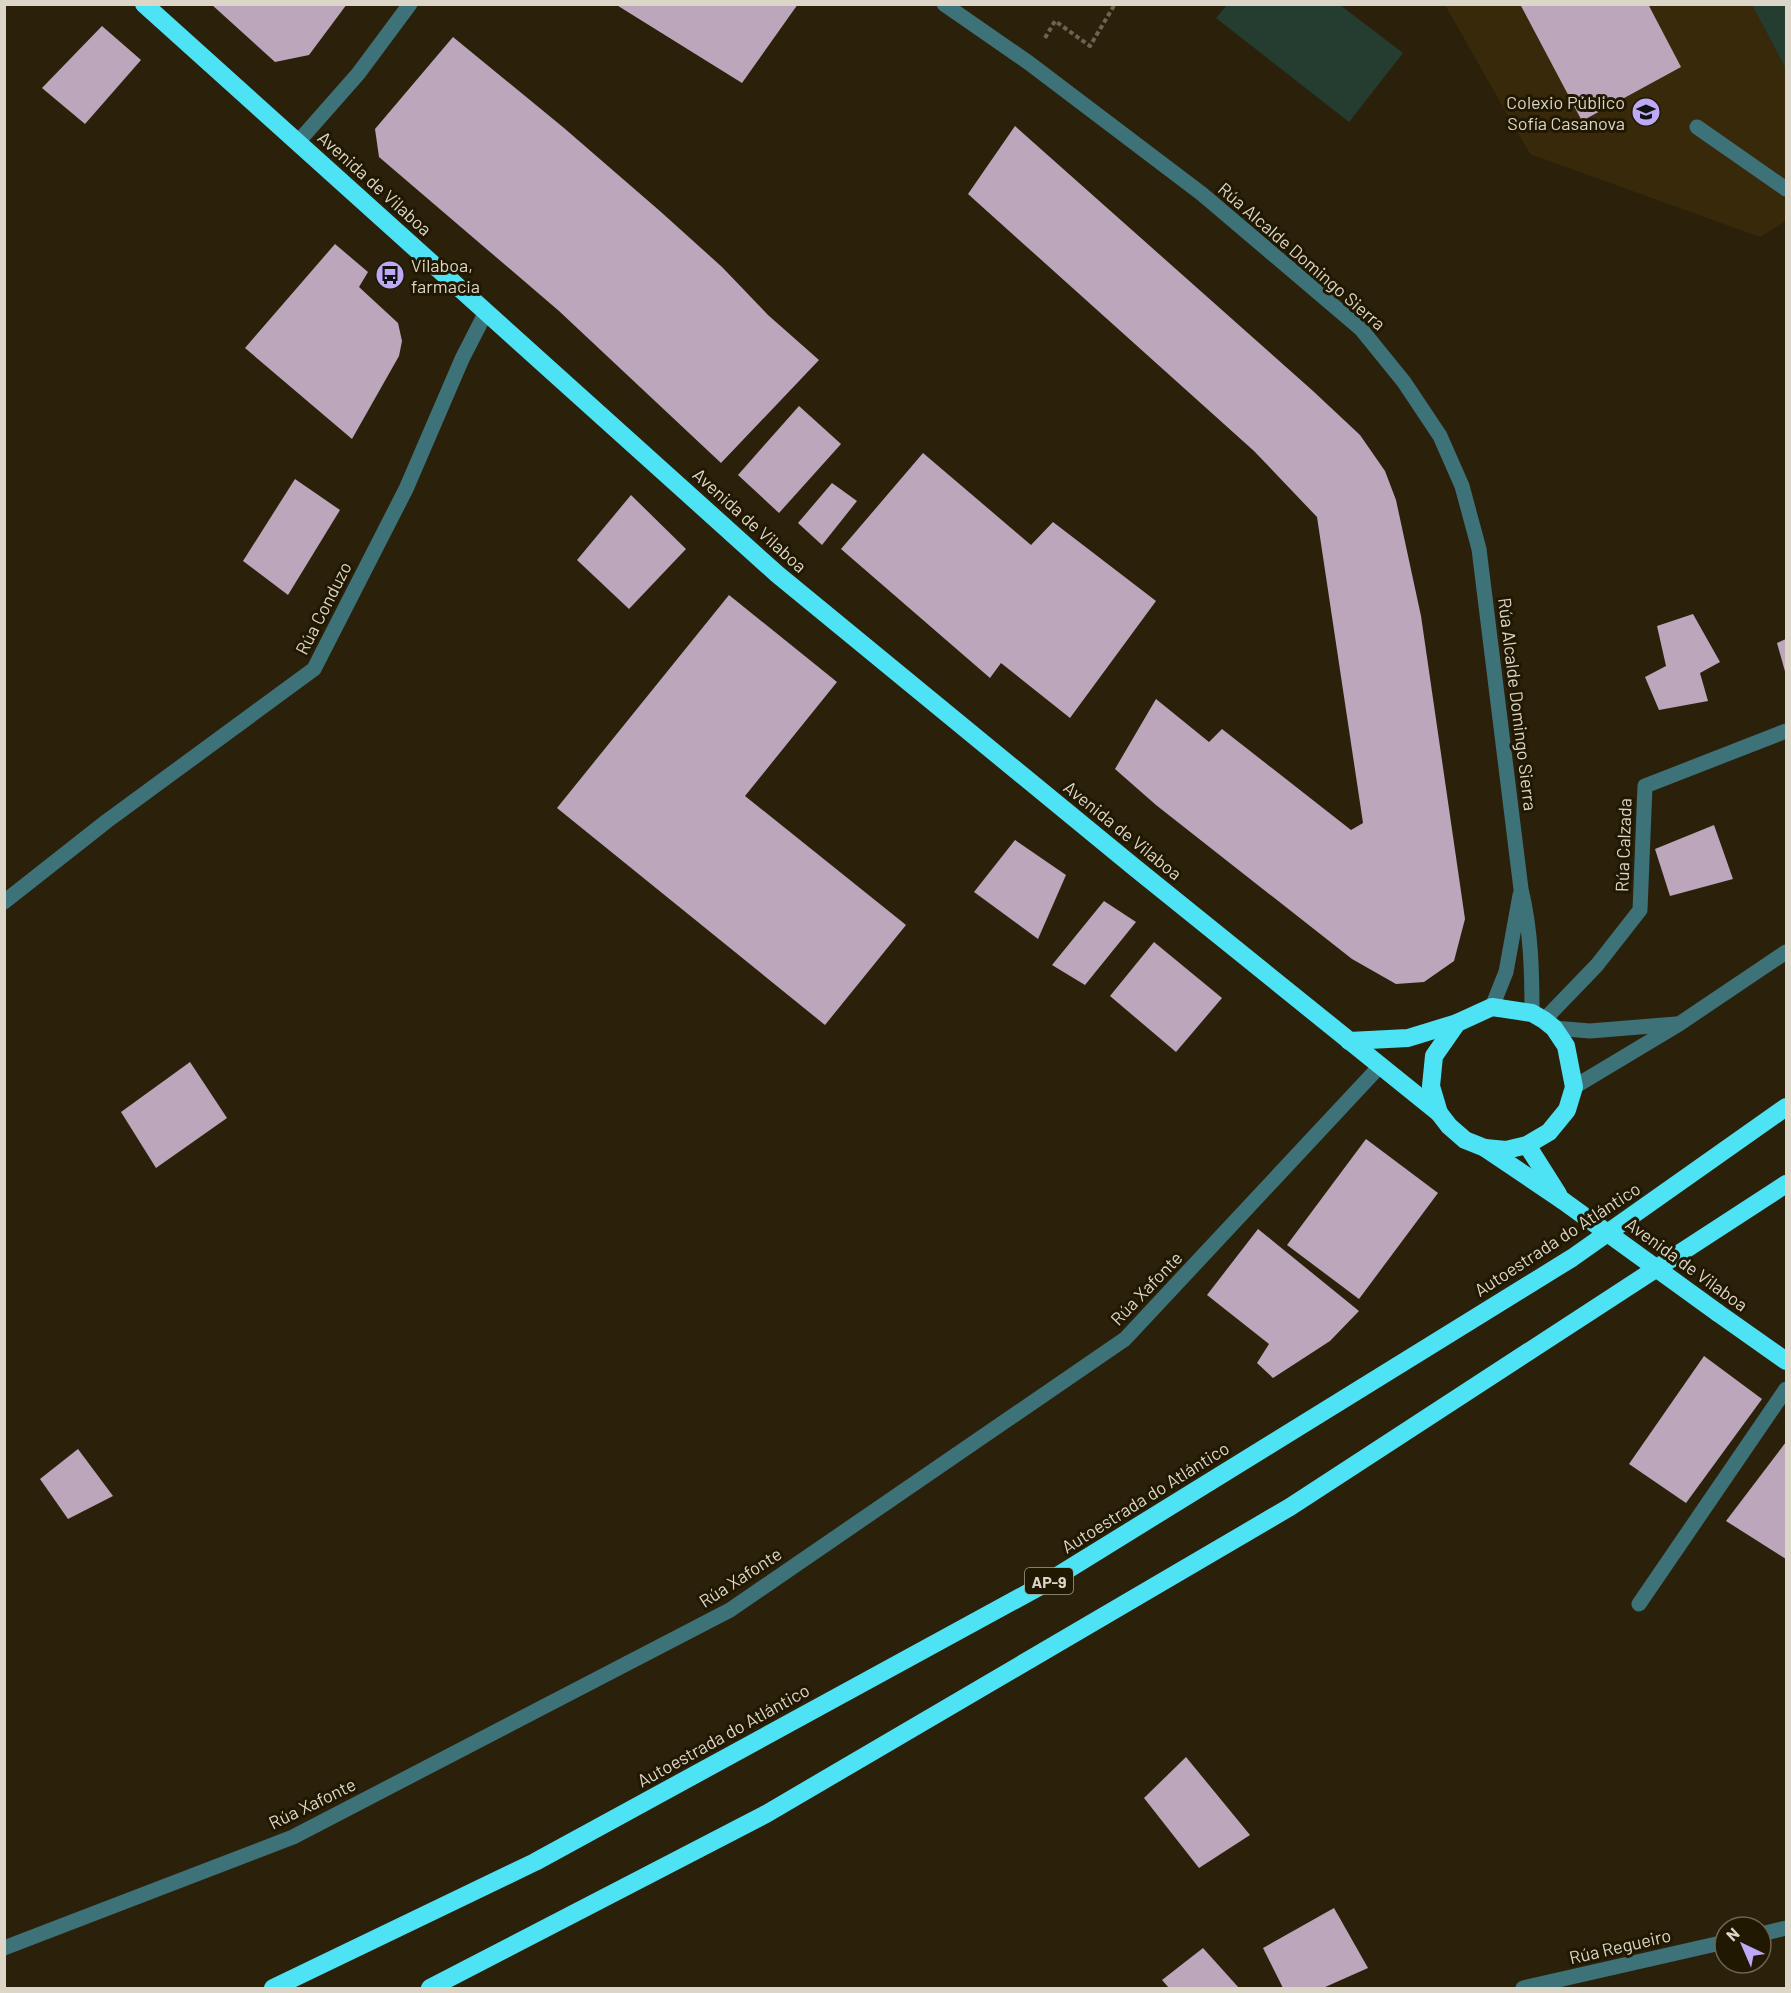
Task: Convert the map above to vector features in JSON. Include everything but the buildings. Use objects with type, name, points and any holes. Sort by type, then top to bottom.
[{"type":"highway","name":"Avenida de Vilaboa","points":[[144,4],[777,574],[1439,1113],[1449,1126],[1465,1140],[1485,1148],[1562,1200],[1786,1361]]},
{"type":"highway","points":[[1349,1041],[1408,1038],[1457,1023],[1492,1007],[1543,1020],[1566,1046],[1574,1087]]},
{"type":"highway","name":"Avenida de Vilaboa","points":[[1439,1113],[1431,1086],[1434,1056],[1457,1023]]},
{"type":"highway","name":"Avenida de Vilaboa","points":[[1485,1148],[1506,1150],[1527,1145],[1549,1132],[1567,1110],[1574,1087]]},
{"type":"highway","name":"Autoestrada do Atlántico","points":[[273,1989],[535,1862],[1046,1583],[1572,1258],[1786,1107]]},
{"type":"highway","name":"Avenida de Vilaboa","points":[[1527,1145],[1562,1200]]},
{"type":"highway","points":[[430,1989],[766,1814],[1290,1507],[1786,1184]]},
{"type":"street","points":[[297,142],[358,74],[410,4]]},
{"type":"street","name":"Rúa Alcalde Domingo Sierra","points":[[944,4],[1029,63],[1202,194],[1361,329],[1404,381],[1440,436],[1462,486],[1479,549],[1521,889],[1528,918],[1543,1020]]},
{"type":"street","points":[[1697,127],[1786,189]]},
{"type":"street","name":"Rúa Conduzo","points":[[4,902],[107,821],[314,669],[406,489],[462,359],[486,312]]},
{"type":"street","name":"Rúa Calzada","points":[[1543,1020],[1597,965],[1640,910],[1645,786],[1786,731]]},
{"type":"street","name":"Rúa Alcalde Domingo Sierra","points":[[1492,1007],[1506,972],[1521,889]]},
{"type":"street","points":[[1574,1087],[1679,1024],[1786,952]]},
{"type":"street","points":[[1543,1020],[1590,1031],[1679,1024]]},
{"type":"street","name":"Rúa Xafonte","points":[[4,1948],[293,1836],[730,1610],[1125,1339],[1380,1066]]},
{"type":"street","points":[[1639,1604],[1786,1389]]},
{"type":"street","name":"Rúa Regueiro","points":[[1523,1989],[1713,1945]]},
{"type":"path","points":[[1029,63],[1055,21],[1090,46],[1115,4]]},
{"type":"shaded area","name":"Colexio Público Sofía Casanova","points":[[1445,5],[1752,5],[1786,69],[1786,221],[1760,237],[1530,154]]},
{"type":"green space","points":[[1227,5],[1340,5],[1403,53],[1349,122],[1216,18]]},
{"type":"green space","points":[[1752,5],[1786,5],[1786,69]]},
{"type":"place","name":"Colexio Público Sofía Casanova","points":[[1646,112]]},
{"type":"place","name":"Vilaboa, farmacia","points":[[390,275]]}]
